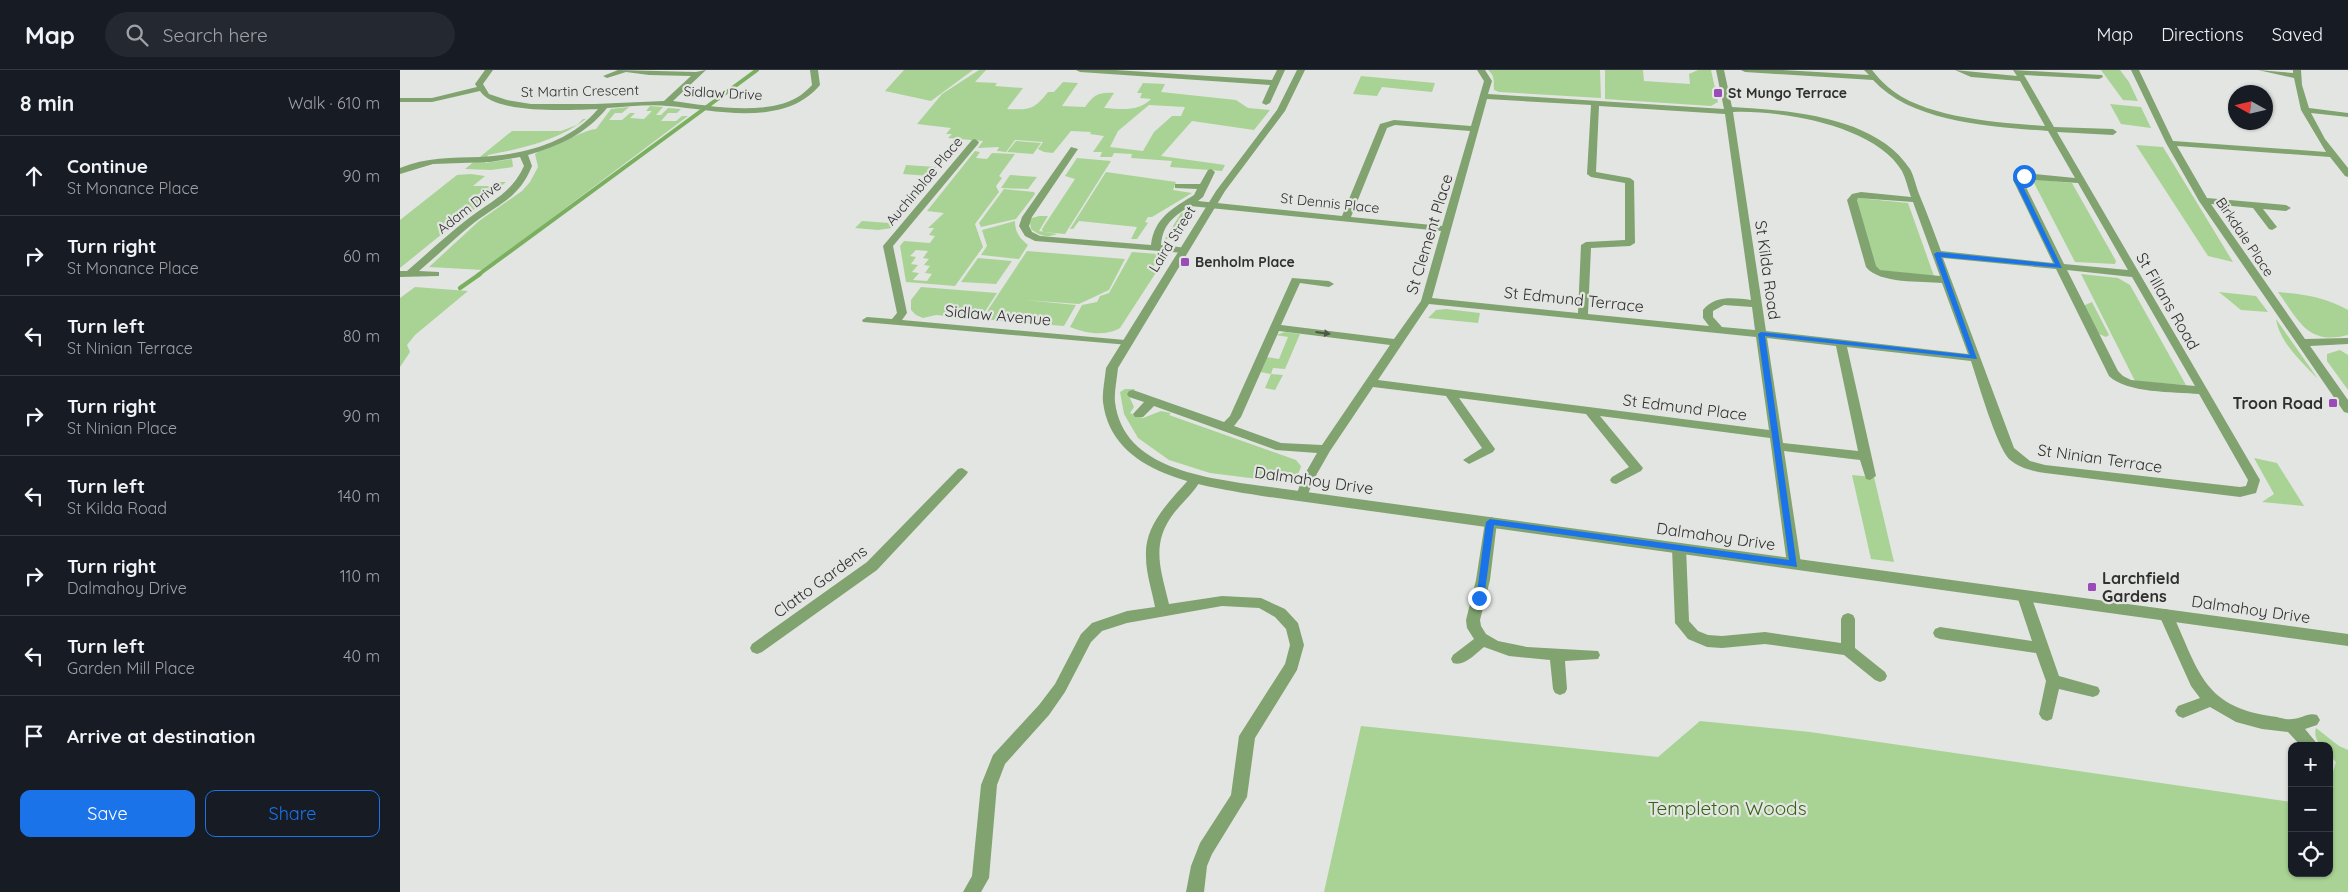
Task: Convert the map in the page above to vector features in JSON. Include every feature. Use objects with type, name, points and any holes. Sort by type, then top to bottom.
[{"type":"street","points":[[402,102],[432,100],[479,89],[481,78],[489,70]]},
{"type":"street","name":"St Martin Crescent","points":[[607,76],[626,70],[649,73],[700,72]]},
{"type":"street","name":"Sidlaw Drive","points":[[666,104],[749,110],[775,108],[791,103],[812,91],[816,85],[814,70]]},
{"type":"street","points":[[1080,70],[1139,72],[1275,83]]},
{"type":"street","points":[[1266,103],[1281,70]]},
{"type":"street","name":"Laird Street","points":[[1121,437],[1109,410],[1108,385],[1112,368],[1125,343],[1211,205],[1234,171],[1270,128],[1286,104],[1296,87],[1300,70]]},
{"type":"street","name":"St Clement Place","points":[[1302,496],[1308,479],[1325,449],[1426,301],[1488,81],[1481,70]]},
{"type":"street","name":"St Kilda Road","points":[[1720,70],[1729,110],[1794,564]]},
{"type":"street","points":[[1745,70],[1873,78]]},
{"type":"street","points":[[1868,70],[1873,78],[1889,91],[1912,104],[1953,117],[1998,124],[2113,132]]},
{"type":"street","points":[[1959,70],[1971,76],[2019,74],[2099,77]]},
{"type":"street","name":"Birkdale Place","points":[[2135,70],[2170,142],[2204,200],[2348,410]]},
{"type":"street","points":[[2262,70],[2297,73],[2305,110],[2333,155],[2348,174]]},
{"type":"street","name":"St Martin Crescent","points":[[479,89],[490,99],[513,104],[568,107],[666,104],[700,72]]},
{"type":"street","name":"St Fillans Road","points":[[2019,74],[2254,480],[2252,490]]},
{"type":"street","points":[[1484,96],[1729,110]]},
{"type":"street","points":[[1583,316],[1586,245],[1630,243],[1630,182],[1591,174],[1595,103]]},
{"type":"street","points":[[400,171],[416,163],[434,160],[491,159],[524,153],[567,137],[582,129],[598,116],[605,105]]},
{"type":"street","name":"St Ninian Terrace","points":[[1729,110],[1792,113],[1835,123],[1864,134],[1895,156],[1906,170],[2009,450],[2017,461],[2034,468],[2240,492],[2252,490]]},
{"type":"street","points":[[2305,110],[2348,115]]},
{"type":"street","points":[[1345,219],[1383,126],[1394,122],[1475,129]]},
{"type":"street","name":"Auchinblae Place","points":[[895,322],[902,313],[888,246],[975,142]]},
{"type":"street","points":[[2170,142],[2333,155]]},
{"type":"street","points":[[1074,148],[1027,217],[1024,226],[1028,234],[1038,239],[1184,250]]},
{"type":"street","name":"Adam Drive","points":[[405,274],[472,220],[502,199],[521,182],[528,166],[524,153]]},
{"type":"street","points":[[1156,248],[1157,232],[1167,216],[1198,197],[1211,172]]},
{"type":"street","points":[[2081,181],[2024,176],[2018,177],[2017,180],[2113,373],[2119,379],[2129,383],[2203,391]]},
{"type":"street","points":[[1178,186],[1203,188]]},
{"type":"street","points":[[1918,200],[1861,195],[1855,196],[1852,200],[1871,267],[1876,272],[1885,275],[1947,280]]},
{"type":"street","points":[[2204,200],[2286,208]]},
{"type":"street","points":[[1188,203],[1211,205]]},
{"type":"street","name":"St Dennis Place","points":[[1211,205],[1447,229]]},
{"type":"street","points":[[2256,206],[2272,227]]},
{"type":"street","points":[[1937,254],[2135,274]]},
{"type":"street","name":"Adam Drive","points":[[405,274],[435,274]]},
{"type":"street","points":[[1226,428],[1235,417],[1296,280],[1330,284]]},
{"type":"street","name":"St Edmund Terrace","points":[[1426,301],[1761,334],[1975,358]]},
{"type":"street","points":[[1719,330],[1708,318],[1708,310],[1713,304],[1724,301],[1757,304]]},
{"type":"street","name":"Sidlaw Avenue","points":[[867,320],[1125,343]]},
{"type":"street","points":[[1275,327],[1398,343]]},
{"type":"street","points":[[2302,343],[2348,342]]},
{"type":"street","points":[[1840,343],[1870,476]]},
{"type":"street","name":"St Edmund Place","points":[[1370,384],[1590,412],[1777,440],[1865,456]]},
{"type":"street","name":"Dalmahoy Drive","points":[[1133,394],[1280,447],[1325,449]]},
{"type":"street","points":[[1451,395],[1489,449],[1469,460]]},
{"type":"street","points":[[1139,414],[1152,401]]},
{"type":"street","points":[[1590,412],[1637,468],[1616,480]]},
{"type":"street","name":"Dalmahoy Drive","points":[[1121,437],[1140,455],[1155,464],[1195,480],[2348,640]]},
{"type":"street","name":"Clatto Gardens","points":[[757,648],[872,566],[962,472]]},
{"type":"street","points":[[1163,611],[1152,558],[1153,541],[1159,526],[1195,480]]},
{"type":"street","points":[[1490,522],[1479,598],[1473,616],[1474,628],[1482,640],[1494,648],[1512,651],[1593,655]]},
{"type":"street","points":[[1679,548],[1682,623],[1693,635],[1707,641],[1722,642],[1765,638],[1848,650],[1880,676]]},
{"type":"street","points":[[2024,596],[2040,648],[2053,681],[2047,714]]},
{"type":"street","points":[[972,892],[980,878],[989,785],[999,760],[1044,710],[1060,688],[1086,638],[1098,627],[1127,617],[1222,602],[1243,601],[1261,603],[1280,612],[1293,627],[1298,645],[1292,666],[1247,736],[1239,797],[1206,849],[1199,866],[1196,892]]},
{"type":"street","points":[[2166,615],[2196,682],[2211,700],[2236,715],[2262,722],[2292,726],[2312,720]]},
{"type":"street","points":[[1848,619],[1848,650]]},
{"type":"street","points":[[1940,633],[2040,648]]},
{"type":"street","points":[[1458,659],[1482,640]]},
{"type":"street","points":[[1557,653],[1560,689]]},
{"type":"street","points":[[2053,681],[2093,691]]},
{"type":"street","points":[[2183,712],[2211,700]]},
{"type":"street","points":[[2292,726],[2307,742]]},
{"type":"green space","points":[[904,70],[973,70],[931,101],[885,91]]},
{"type":"green space","points":[[979,70],[986,70],[975,82],[997,83],[995,86],[1023,88],[1007,109],[1026,109],[1035,106],[1048,92],[1054,92],[1063,82],[1078,83],[1062,106],[1085,107],[1097,95],[1114,93],[1104,108],[1135,108],[1151,99],[1140,98],[1142,93],[1137,93],[1143,83],[1165,84],[1161,92],[1236,100],[1248,108],[1270,110],[1254,130],[1192,121],[1161,156],[1225,165],[1222,171],[1170,167],[1172,161],[1131,158],[1132,154],[1114,153],[1112,157],[1100,157],[1102,152],[1093,152],[1104,136],[1090,134],[1091,132],[1071,131],[1053,153],[1038,149],[1043,142],[1015,140],[1006,152],[997,151],[999,147],[978,148],[983,141],[948,138],[952,134],[946,134],[951,128],[917,124],[942,94]],"holes":[[[1149,105],[1185,107],[1181,116],[1172,116],[1154,132],[1143,151],[1110,147],[1118,131]]]},
{"type":"green space","points":[[1488,70],[1600,70],[1601,98],[1499,92],[1494,90],[1493,77]]},
{"type":"green space","points":[[1605,70],[1643,70],[1644,81],[1690,84],[1689,74],[1698,70],[1711,70],[1718,102],[1711,106],[1605,99]]},
{"type":"green space","points":[[2101,70],[2120,70],[2129,82],[2138,101],[2123,100]]},
{"type":"green space","points":[[1361,76],[1435,83],[1432,92],[1382,87],[1377,96],[1353,94]]},
{"type":"green space","points":[[2110,104],[2141,107],[2151,128],[2121,124]]},
{"type":"green space","points":[[650,106],[663,107],[656,115],[661,115],[668,108],[681,109],[677,113],[668,113],[661,121],[676,121],[682,116],[688,116],[483,270],[429,267],[479,221],[522,191],[530,182],[538,167],[535,154],[577,135],[596,129],[611,109],[629,107],[622,113],[615,113],[609,120],[622,120],[630,113],[635,113],[630,118],[644,119],[652,111],[646,111]]},
{"type":"green space","points":[[576,125],[564,133],[539,143],[488,155],[485,163],[512,159],[513,167],[491,170],[465,169],[512,131],[561,131]]},
{"type":"green space","points":[[1016,141],[1041,143],[1033,154],[1007,152]]},
{"type":"green space","points":[[2136,145],[2163,147],[2233,262],[2208,256]]},
{"type":"green space","points":[[975,151],[980,152],[976,158],[987,159],[992,153],[1015,154],[999,176],[1002,178],[996,186],[999,192],[975,224],[983,247],[955,286],[906,282],[900,246],[904,241],[930,243],[935,236],[929,235],[934,228],[928,228],[944,213],[927,211]],"holes":[[[916,250],[928,251],[923,258],[929,259],[924,265],[930,266],[925,273],[932,274],[927,281],[913,280],[919,273],[912,272],[918,265],[911,264],[916,257],[910,256]]]},
{"type":"green space","points":[[1077,158],[1111,161],[1065,234],[1043,232],[1042,229],[1075,179],[1065,176]]},
{"type":"green space","points":[[906,165],[936,167],[929,176],[903,174]]},
{"type":"green space","points":[[1106,172],[1176,182],[1173,190],[1192,193],[1152,217],[1148,217],[1145,222],[1148,223],[1137,239],[1131,239],[1137,227],[1079,221],[1073,229],[1070,229]]},
{"type":"green space","points":[[457,175],[485,176],[473,186],[493,186],[498,182],[506,182],[484,200],[487,200],[400,268],[400,220]]},
{"type":"green space","points":[[1010,175],[1037,177],[1028,189],[1001,188]]},
{"type":"green space","points":[[2032,179],[2072,183],[2116,261],[2115,264],[2075,262]]},
{"type":"green space","points":[[1004,189],[1034,192],[1035,194],[1016,219],[981,227],[979,223]]},
{"type":"green space","points":[[1858,198],[1908,203],[1934,276],[1878,270],[1875,267]]},
{"type":"green space","points":[[1181,213],[1195,213],[1178,240],[1165,239]]},
{"type":"green space","points":[[1048,216],[1039,231],[1057,234],[1043,236],[1031,229],[1030,223],[1032,218]]},
{"type":"green space","points":[[862,221],[895,225],[892,228],[878,230],[855,228]]},
{"type":"green space","points":[[1015,221],[1018,235],[1028,245],[1019,259],[981,255],[987,246],[982,230]]},
{"type":"green space","points":[[1027,251],[1125,259],[1109,290],[1079,304],[1025,300],[1076,305],[1064,326],[982,319]]},
{"type":"green space","points":[[1132,252],[1158,254],[1165,259],[1161,264],[1155,264],[1151,269],[1157,271],[1120,328],[1114,331],[1095,333],[1070,327],[1082,305],[1097,302],[1100,296],[1109,293]]},
{"type":"green space","points":[[978,258],[1012,261],[996,284],[961,282]]},
{"type":"green space","points":[[2081,274],[2118,278],[2130,285],[2186,385],[2135,381]]},
{"type":"green space","points":[[415,287],[468,291],[415,335],[407,345],[410,352],[400,367],[400,298]]},
{"type":"green space","points":[[921,287],[997,293],[980,319],[936,315],[923,318],[911,310],[911,300]]},
{"type":"green space","points":[[2219,292],[2256,296],[2268,312],[2241,310]]},
{"type":"green space","points":[[2278,292],[2314,297],[2348,310],[2348,335],[2323,337],[2313,333],[2298,320]]},
{"type":"green space","points":[[2092,302],[2109,335],[2106,337],[2097,333],[2083,306]]},
{"type":"green space","points":[[1446,309],[1480,313],[1478,323],[1428,318],[1436,310]]},
{"type":"green space","points":[[2276,319],[2318,379],[2287,344],[2278,328]]},
{"type":"green space","points":[[1285,332],[1300,334],[1285,369],[1273,368],[1271,374],[1260,372],[1266,357],[1279,359],[1288,337],[1276,335]]},
{"type":"green space","points":[[2340,350],[2348,355],[2348,390],[2327,361],[2327,354]]},
{"type":"green space","points":[[1271,374],[1283,375],[1275,390],[1265,388]]},
{"type":"green space","points":[[1125,389],[1135,389],[1129,396],[1134,407],[1130,413],[1143,418],[1161,411],[1171,413],[1169,415],[1296,460],[1301,466],[1297,476],[1281,482],[1210,473],[1169,460],[1138,438],[1124,414],[1120,392]]},
{"type":"green space","points":[[2254,458],[2277,463],[2304,506],[2262,502],[2274,494]]},
{"type":"green space","points":[[1852,475],[1874,477],[1894,562],[1871,559]]},
{"type":"green space","name":"Templeton Woods","points":[[1700,721],[1810,732],[2288,801],[2288,877],[2333,877],[2333,771],[2336,762],[2333,759],[2333,742],[2318,742],[2315,735],[2316,728],[2339,746],[2348,750],[2348,892],[1324,892],[1361,726],[1658,757]]},
{"type":"waterway","points":[[478,275],[757,70]]},
{"type":"waterway","points":[[460,288],[480,274]]},
{"type":"place","name":"St Mungo Terrace","points":[[1718,93]]},
{"type":"place","name":"Benholm Place","points":[[1185,262]]},
{"type":"place","name":"Troon Road","points":[[2333,403]]},
{"type":"place","name":"Larchfield Gardens","points":[[2092,587]]},
{"type":"route","points":[[1479,598],[1490,522],[1794,564],[1761,334],[1975,358],[1937,254],[2059,266],[2017,180],[2018,177],[2024,176]]}]
